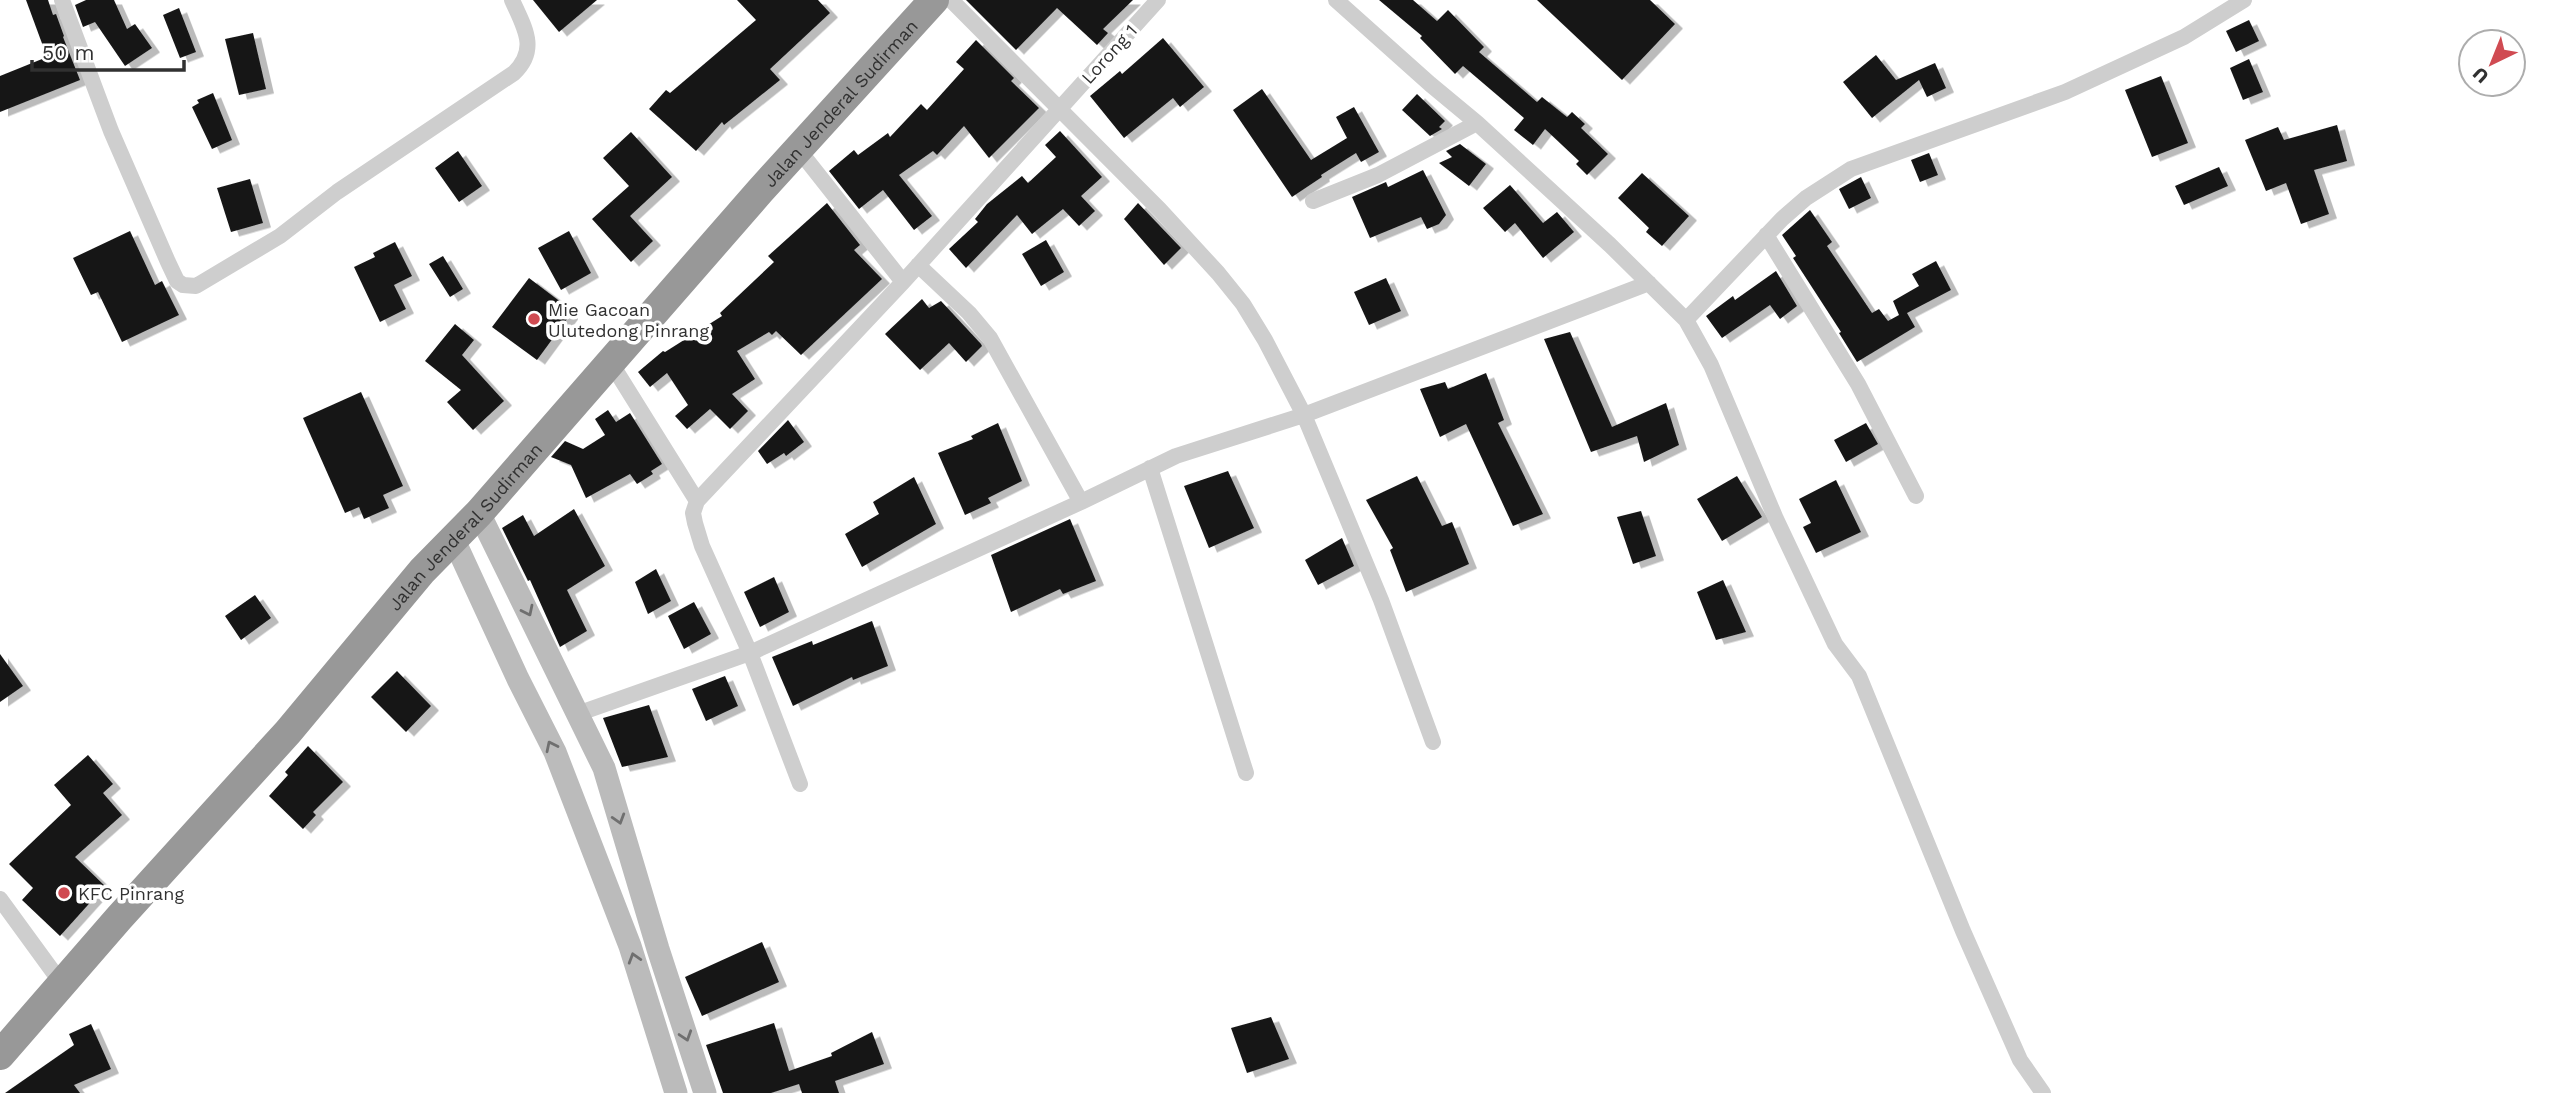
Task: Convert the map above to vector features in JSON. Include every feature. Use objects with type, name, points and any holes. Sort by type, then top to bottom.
[{"type":"highway","name":"Jalan Jenderal Sudirman","points":[[0,1055],[119,918],[288,732],[422,570],[479,513],[798,149],[934,0]]},
{"type":"street","points":[[62,0],[111,131],[168,262],[177,281],[190,286],[196,286],[281,236],[337,192],[514,73],[525,63],[528,53],[525,30],[512,0]]},
{"type":"street","points":[[951,0],[1160,210],[1243,304],[1304,415],[1381,600],[1433,742]]},
{"type":"street","name":"Lorong 1","points":[[697,501],[903,282],[1158,0]]},
{"type":"street","points":[[1336,0],[1477,123],[1686,320],[1711,365],[1776,519],[1835,644],[1858,676],[2020,1060],[2043,1093]]},
{"type":"street","points":[[1686,320],[1766,235],[1807,198],[1851,169],[2065,92],[2184,37],[2245,0]]},
{"type":"street","points":[[1313,201],[1378,175],[1477,123]]},
{"type":"street","points":[[798,149],[903,282]]},
{"type":"street","points":[[1766,235],[1858,384],[1916,496]]},
{"type":"street","points":[[918,265],[969,313],[990,338],[1081,502]]},
{"type":"street","points":[[577,714],[750,653],[1176,456],[1304,415],[1649,283]]},
{"type":"street","points":[[611,363],[697,501],[695,523],[702,546],[750,653],[800,784]]},
{"type":"street","points":[[1150,468],[1246,773]]},
{"type":"street","points":[[479,513],[604,768],[658,949],[705,1093]]},
{"type":"street","points":[[453,538],[555,752],[630,946],[676,1093]]},
{"type":"street","points":[[0,899],[62,984]]},
{"type":"building","points":[[26,0],[48,0],[53,15],[56,14],[80,80],[0,112],[0,76],[47,57]]},
{"type":"building","points":[[86,0],[114,0],[127,29],[135,24],[152,48],[125,66],[95,22],[83,27],[75,5]]},
{"type":"building","points":[[533,0],[597,0],[559,32]]},
{"type":"building","points":[[737,0],[818,0],[830,13],[770,69],[780,80],[724,125],[722,122],[696,151],[649,109],[666,90],[670,93],[756,20]]},
{"type":"building","points":[[966,0],[1133,0],[1103,29],[1108,33],[1097,45],[1057,8],[1016,50]]},
{"type":"building","points":[[1379,0],[1413,0],[1437,21],[1448,10],[1484,47],[1479,52],[1537,102],[1542,97],[1567,117],[1572,112],[1585,124],[1581,128],[1608,154],[1587,175],[1576,164],[1579,161],[1545,129],[1533,145],[1514,130],[1524,118],[1463,66],[1455,74],[1420,38],[1422,36]]},
{"type":"building","points":[[1537,0],[1650,0],[1675,24],[1622,80]]},
{"type":"building","points":[[179,8],[196,52],[180,58],[163,15]]},
{"type":"building","points":[[2249,20],[2259,41],[2236,52],[2226,31]]},
{"type":"building","points":[[253,33],[266,89],[239,95],[225,39]]},
{"type":"building","points":[[1163,38],[1204,87],[1180,107],[1173,98],[1124,138],[1090,96],[1120,71],[1122,74]]},
{"type":"building","points":[[976,40],[1014,78],[1011,81],[1039,108],[989,158],[964,126],[937,155],[933,151],[899,175],[932,216],[914,230],[883,190],[859,209],[829,171],[854,150],[858,155],[888,133],[890,137],[921,104],[927,110],[964,69],[956,62]]},
{"type":"building","points":[[1876,55],[1896,80],[1935,63],[1946,88],[1927,97],[1919,80],[1872,118],[1843,82]]},
{"type":"building","points":[[2249,59],[2263,92],[2243,100],[2230,68]]},
{"type":"building","points":[[2161,76],[2188,143],[2152,157],[2125,90]]},
{"type":"building","points":[[1262,89],[1311,160],[1347,138],[1336,117],[1354,107],[1379,152],[1361,162],[1356,153],[1292,197],[1233,110]]},
{"type":"building","points":[[213,93],[232,140],[212,149],[192,107],[199,103],[197,100]]},
{"type":"building","points":[[1417,94],[1445,121],[1439,127],[1442,129],[1430,136],[1402,110]]},
{"type":"building","points":[[2337,125],[2347,161],[2314,170],[2329,214],[2301,224],[2286,183],[2266,191],[2245,140],[2278,127],[2284,140]]},
{"type":"building","points":[[1060,131],[1102,177],[1081,196],[1095,211],[1079,226],[1063,209],[1032,234],[1017,215],[966,268],[949,249],[978,222],[975,219],[987,204],[1022,176],[1028,183],[1056,157],[1045,145]]},
{"type":"building","points":[[631,132],[672,177],[630,216],[653,241],[631,262],[592,219],[629,186],[603,158]]},
{"type":"building","points":[[1460,144],[1486,164],[1469,186],[1439,163],[1452,157],[1446,151]]},
{"type":"building","points":[[458,151],[482,186],[459,202],[435,168]]},
{"type":"building","points":[[1929,153],[1938,175],[1920,182],[1911,160]]},
{"type":"building","points":[[2219,167],[2228,186],[2184,205],[2175,186]]},
{"type":"building","points":[[1423,170],[1446,215],[1439,224],[1427,229],[1421,217],[1370,238],[1352,197],[1386,182],[1388,187]]},
{"type":"building","points":[[1642,173],[1689,216],[1662,246],[1646,232],[1649,228],[1618,198]]},
{"type":"building","points":[[1861,177],[1871,198],[1849,209],[1839,189]]},
{"type":"building","points":[[250,179],[263,223],[231,232],[217,188]]},
{"type":"building","points":[[1510,185],[1543,223],[1557,212],[1574,232],[1543,258],[1515,223],[1505,232],[1483,208]]},
{"type":"building","points":[[827,203],[860,245],[854,250],[882,279],[801,355],[776,331],[772,335],[769,332],[737,351],[755,379],[732,394],[748,411],[730,429],[710,409],[687,429],[675,416],[688,405],[667,373],[650,387],[638,372],[663,351],[722,316],[720,313],[774,262],[768,256]]},
{"type":"building","points":[[1138,203],[1181,248],[1164,265],[1124,219]]},
{"type":"building","points":[[1810,210],[1832,242],[1827,246],[1872,313],[1879,309],[1888,321],[1899,315],[1893,301],[1919,286],[1912,274],[1936,261],[1951,290],[1907,313],[1915,327],[1857,362],[1793,258],[1796,256],[1782,235]]},
{"type":"building","points":[[130,231],[155,285],[162,281],[179,315],[122,342],[98,292],[91,295],[73,258]]},
{"type":"building","points":[[569,231],[591,273],[561,290],[538,248]]},
{"type":"building","points":[[1046,240],[1064,272],[1041,286],[1022,254]]},
{"type":"building","points":[[395,242],[412,276],[394,285],[406,309],[380,322],[354,267],[375,257],[373,253]]},
{"type":"building","points":[[443,256],[463,289],[450,297],[429,264]]},
{"type":"building","points":[[1776,271],[1797,306],[1780,319],[1770,305],[1722,338],[1706,316],[1733,296],[1735,300]]},
{"type":"building","points":[[529,278],[570,309],[570,315],[537,360],[492,327]]},
{"type":"building","points":[[1386,278],[1401,311],[1369,325],[1354,292]]},
{"type":"building","points":[[922,299],[929,308],[941,301],[981,344],[966,362],[949,343],[920,370],[885,334]]},
{"type":"building","points":[[455,324],[474,340],[462,355],[504,401],[473,430],[447,402],[461,390],[425,361]]},
{"type":"building","points":[[1570,332],[1612,427],[1666,403],[1679,445],[1644,462],[1637,436],[1591,452],[1544,339]]},
{"type":"building","points":[[1486,373],[1504,420],[1498,423],[1543,514],[1513,526],[1466,424],[1440,437],[1420,389],[1445,382],[1448,389]]},
{"type":"building","points":[[361,392],[403,486],[383,495],[389,508],[364,519],[359,507],[345,513],[303,418]]},
{"type":"building","points":[[608,410],[616,422],[630,413],[662,464],[651,471],[653,474],[637,484],[630,474],[586,498],[571,465],[551,457],[565,441],[583,449],[605,435],[595,419]]},
{"type":"building","points":[[788,420],[804,442],[786,456],[784,453],[767,464],[758,451]]},
{"type":"building","points":[[998,423],[1022,481],[988,498],[991,503],[965,515],[938,453],[973,439],[971,436]]},
{"type":"building","points":[[1866,423],[1878,444],[1846,462],[1834,440]]},
{"type":"building","points":[[1228,471],[1254,528],[1209,548],[1184,486]]},
{"type":"building","points":[[1417,476],[1442,526],[1452,522],[1469,564],[1406,592],[1390,550],[1393,548],[1366,500]]},
{"type":"building","points":[[1737,476],[1762,517],[1722,541],[1697,499]]},
{"type":"building","points":[[914,477],[936,524],[862,567],[845,534],[879,514],[873,502]]},
{"type":"building","points":[[1836,480],[1861,532],[1816,553],[1803,527],[1811,523],[1799,499]]},
{"type":"building","points":[[574,509],[605,566],[567,590],[587,631],[560,647],[530,580],[528,581],[502,528],[523,515],[534,536]]},
{"type":"building","points":[[1641,511],[1656,556],[1633,564],[1617,517]]},
{"type":"building","points":[[1070,519],[1096,581],[1063,594],[1060,589],[1011,612],[991,555]]},
{"type":"building","points":[[1342,538],[1354,566],[1318,585],[1305,560]]},
{"type":"building","points":[[656,569],[671,601],[648,614],[635,582]]},
{"type":"building","points":[[774,577],[789,612],[760,627],[744,592]]},
{"type":"building","points":[[1723,580],[1746,632],[1716,640],[1697,592]]},
{"type":"building","points":[[255,595],[271,618],[241,640],[225,616]]},
{"type":"building","points":[[694,602],[711,634],[684,649],[668,616]]},
{"type":"building","points":[[872,621],[888,666],[853,680],[852,677],[793,706],[772,657],[812,641],[813,645]]},
{"type":"building","points":[[0,654],[23,686],[0,702]]},
{"type":"building","points":[[397,671],[431,706],[406,732],[371,697]]},
{"type":"building","points":[[725,676],[738,706],[706,721],[692,689]]},
{"type":"building","points":[[649,705],[668,757],[622,767],[603,718]]},
{"type":"building","points":[[308,746],[343,782],[313,812],[316,815],[303,829],[269,796],[288,775],[285,772]]},
{"type":"building","points":[[88,755],[113,784],[103,793],[122,815],[75,857],[105,886],[60,936],[22,900],[33,888],[9,864],[71,805],[54,785]]},
{"type":"building","points":[[762,942],[779,982],[702,1016],[685,977]]},
{"type":"building","points":[[1271,1017],[1289,1059],[1247,1073],[1231,1028]]},
{"type":"building","points":[[774,1023],[789,1071],[832,1056],[831,1053],[872,1032],[884,1064],[835,1081],[839,1093],[802,1093],[799,1084],[771,1093],[723,1093],[706,1045]]},
{"type":"building","points":[[91,1024],[111,1069],[74,1085],[80,1093],[5,1093],[74,1045],[69,1034]]},
{"type":"place","name":"Mie Gacoan Ulutedong Pinrang","points":[[534,319]]},
{"type":"place","name":"KFC Pinrang","points":[[64,893]]}]
